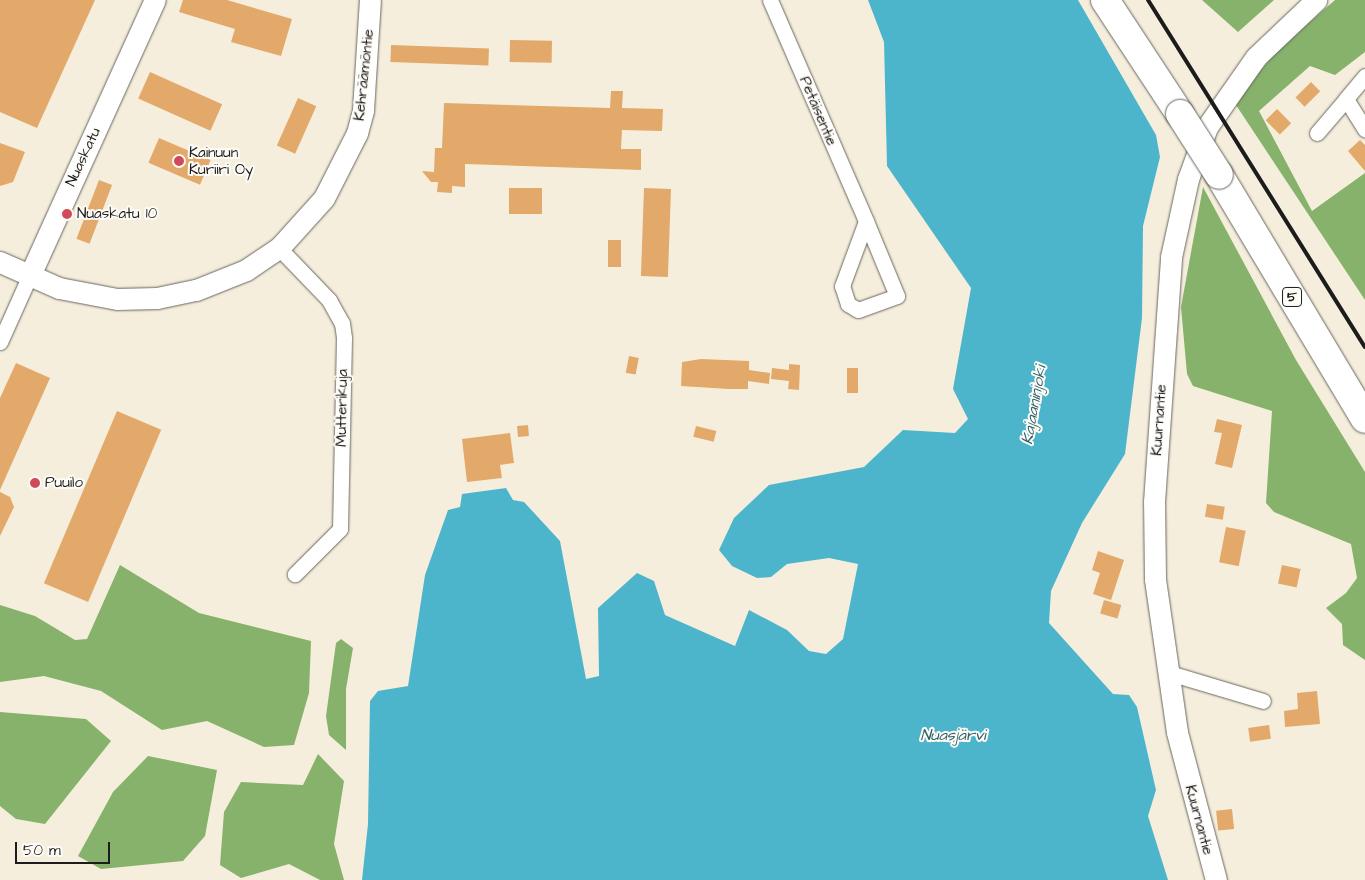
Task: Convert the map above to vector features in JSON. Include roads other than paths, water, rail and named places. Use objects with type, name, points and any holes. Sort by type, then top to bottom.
[{"type":"highway","name":"5","points":[[1105,0],[1219,175],[1365,419]]},
{"type":"street","name":"Nuaskatu","points":[[0,342],[155,0]]},
{"type":"street","name":"Kehräämöntie","points":[[0,262],[30,275],[91,294],[157,298],[196,290],[246,270],[279,248],[324,198],[354,141],[363,110],[370,0]]},
{"type":"street","name":"Petäisentie","points":[[770,0],[866,221],[897,296],[858,310],[848,304],[842,286],[866,221]]},
{"type":"street","name":"Kuurnantie","points":[[1216,880],[1166,672],[1155,579],[1154,502],[1171,257],[1178,217],[1207,127],[1229,92],[1256,57],[1316,0]]},
{"type":"street","points":[[1317,133],[1365,76]]},
{"type":"street","points":[[1346,99],[1365,129]]},
{"type":"street","name":"Mutterikuja","points":[[279,248],[329,300],[342,323],[344,338],[340,529],[295,574]]},
{"type":"street","points":[[1166,672],[1263,700]]},
{"type":"water","name":"Nuasjärvi","points":[[868,0],[1078,0],[1156,135],[1160,157],[1143,226],[1142,318],[1125,454],[1082,523],[1051,591],[1049,623],[1113,694],[1129,695],[1137,707],[1156,790],[1148,816],[1168,880],[362,880],[368,824],[370,701],[378,691],[408,686],[425,575],[448,510],[460,507],[462,494],[506,488],[513,500],[524,502],[560,541],[586,679],[599,676],[598,608],[637,573],[654,581],[665,615],[735,646],[749,610],[787,630],[809,651],[826,654],[843,639],[858,564],[829,558],[787,564],[771,577],[757,578],[732,566],[719,550],[734,518],[769,485],[864,467],[903,430],[955,433],[968,419],[953,389],[971,288],[887,166],[884,42]]},
{"type":"railway","points":[[1148,0],[1365,347]]},
{"type":"place","name":"Kainuun Kuriiri Oy","points":[[179,161]]},
{"type":"place","name":"Nuaskatu 10","points":[[67,214]]},
{"type":"place","name":"Puuilo","points":[[35,483]]},
{"type":"water label","name":"Kajaaninjoki","points":[[1034,405]]}]
